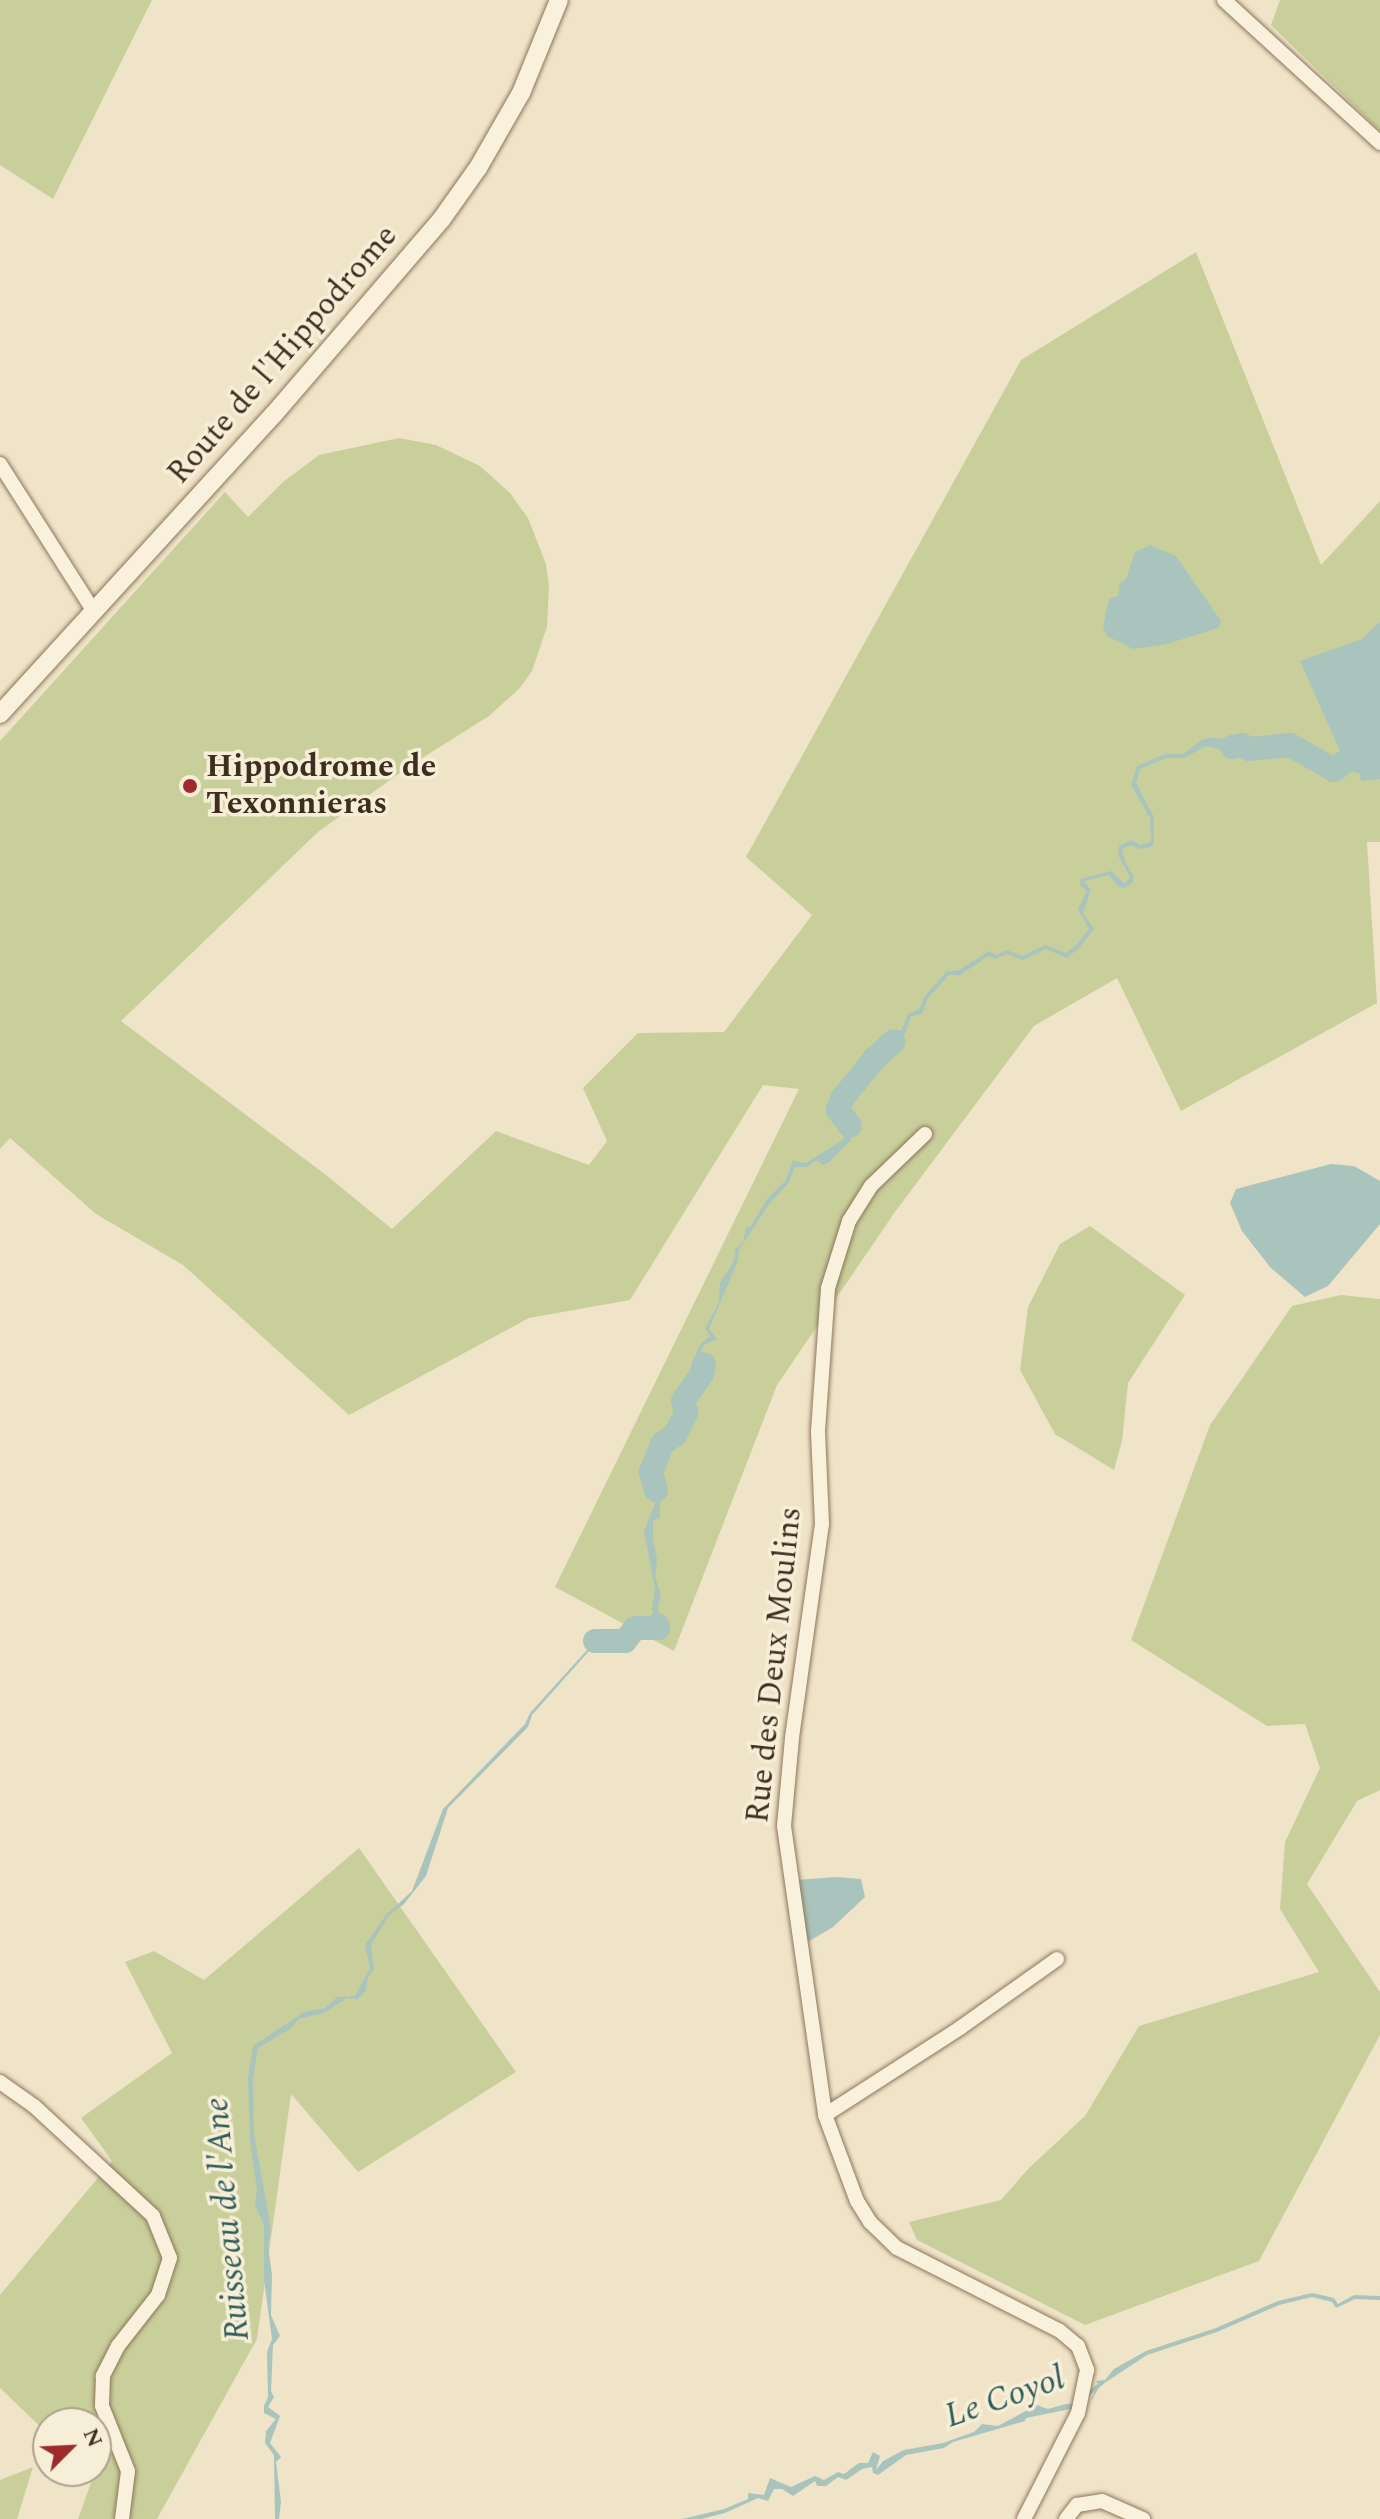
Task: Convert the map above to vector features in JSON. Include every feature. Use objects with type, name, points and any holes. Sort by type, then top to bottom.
[{"type":"main road","name":"Route de l'Hippodrome","points":[[0,714],[274,414],[441,220],[478,168],[521,93],[559,0]]},
{"type":"street","points":[[1224,0],[1380,143]]},
{"type":"street","points":[[0,464],[93,610]]},
{"type":"street","name":"Rue des Deux Moulins","points":[[925,1134],[871,1186],[849,1221],[828,1288],[818,1432],[822,1524],[792,1738],[784,1826],[825,2115],[857,2201],[870,2222],[897,2248],[1060,2331],[1078,2346],[1087,2370],[1078,2413],[1024,2519]]},
{"type":"street","points":[[825,2115],[960,2028],[1057,1959]]},
{"type":"street","points":[[0,2082],[34,2106],[153,2216],[170,2258],[158,2295],[118,2346],[103,2376],[102,2406],[128,2471],[122,2519]]},
{"type":"street","points":[[1066,2519],[1077,2505],[1102,2501],[1143,2519]]},
{"type":"green space","points":[[0,0],[152,0],[53,199],[0,165]]},
{"type":"green space","points":[[1280,0],[1380,0],[1380,131],[1271,25]]},
{"type":"green space","points":[[1196,252],[1321,565],[1380,501],[1380,842],[1367,842],[1377,1003],[1181,1111],[1117,978],[1034,1026],[895,1212],[777,1385],[674,1651],[555,1587],[799,1089],[763,1085],[630,1300],[529,1318],[349,1415],[183,1265],[96,1214],[10,1138],[0,1149],[0,741],[225,492],[248,517],[283,482],[319,455],[399,438],[436,445],[480,466],[510,493],[528,518],[546,564],[549,586],[547,627],[532,671],[520,688],[489,716],[408,767],[318,832],[121,1021],[326,1175],[392,1229],[496,1131],[589,1165],[607,1141],[583,1088],[638,1033],[724,1032],[812,915],[746,857],[1021,360]]},
{"type":"green space","points":[[1090,1226],[1185,1295],[1128,1383],[1122,1441],[1114,1470],[1055,1434],[1020,1370],[1028,1307],[1060,1244]]},
{"type":"green space","points":[[1341,1295],[1380,1299],[1380,1790],[1357,1801],[1307,1884],[1380,1992],[1380,2035],[1259,2261],[1085,2325],[917,2240],[909,2222],[1001,2200],[1029,2168],[1085,2116],[1139,2026],[1319,1972],[1280,1909],[1285,1842],[1320,1768],[1305,1724],[1267,1726],[1131,1640],[1210,1425],[1292,1306]]},
{"type":"green space","points":[[359,1848],[516,2072],[358,2172],[291,2094],[257,2339],[157,2519],[78,2519],[89,2487],[112,2487],[112,2407],[32,2407],[32,2419],[0,2388],[0,2295],[112,2161],[81,2118],[172,2053],[125,1962],[154,1951],[204,1980]]},
{"type":"green space","points":[[32,2467],[17,2519],[0,2519],[0,2480]]},
{"type":"water","points":[[1150,545],[1176,556],[1221,621],[1218,628],[1167,644],[1133,649],[1107,636],[1103,627],[1109,598],[1118,596],[1119,585],[1126,579],[1135,552]]},
{"type":"water","points":[[1380,622],[1380,779],[1361,781],[1360,774],[1349,770],[1300,661],[1362,639]]},
{"type":"water","points":[[1231,739],[1233,746],[1243,743],[1245,747],[1262,748],[1266,742],[1276,745],[1287,740],[1322,764],[1334,764],[1338,775],[1335,777],[1308,756],[1289,748],[1279,751],[1269,746],[1252,753],[1242,747],[1229,751],[1206,746],[1184,758],[1166,758],[1140,769],[1136,783],[1154,817],[1154,844],[1139,849],[1132,845],[1122,849],[1126,864],[1134,876],[1133,882],[1125,888],[1119,887],[1109,875],[1084,881],[1091,890],[1083,913],[1094,929],[1079,948],[1067,958],[1046,949],[1023,960],[1007,954],[995,959],[989,956],[960,975],[949,975],[928,998],[922,1014],[911,1016],[906,1032],[873,1065],[869,1063],[902,1029],[908,1014],[919,1009],[925,996],[946,972],[959,970],[989,951],[996,955],[1007,950],[1022,956],[1045,945],[1066,953],[1075,946],[1089,929],[1078,909],[1087,891],[1080,886],[1081,879],[1111,871],[1125,884],[1130,877],[1118,855],[1119,846],[1132,840],[1140,845],[1151,842],[1150,818],[1131,785],[1137,766],[1165,754],[1183,754],[1201,740]]},
{"type":"water","points":[[842,1099],[844,1111],[850,1115],[855,1127],[850,1141],[828,1163],[823,1165],[817,1160],[807,1167],[795,1167],[788,1184],[769,1204],[739,1250],[737,1263],[709,1329],[717,1339],[704,1345],[700,1354],[706,1364],[704,1377],[693,1386],[685,1402],[688,1412],[677,1430],[679,1437],[676,1441],[668,1441],[665,1455],[654,1475],[660,1496],[660,1518],[653,1521],[653,1539],[657,1560],[655,1576],[661,1595],[658,1606],[661,1630],[636,1630],[633,1633],[630,1630],[634,1626],[654,1623],[652,1608],[655,1589],[644,1531],[656,1501],[646,1484],[659,1455],[661,1438],[670,1436],[683,1415],[681,1401],[688,1393],[689,1384],[700,1374],[702,1365],[696,1353],[701,1343],[710,1336],[705,1328],[719,1302],[720,1283],[734,1261],[735,1249],[743,1243],[746,1227],[751,1226],[767,1199],[785,1181],[793,1161],[806,1163],[844,1139],[846,1121],[832,1111],[834,1103]]},
{"type":"water","points":[[1331,1164],[1354,1166],[1380,1181],[1380,1224],[1328,1286],[1305,1297],[1270,1267],[1242,1231],[1230,1203],[1236,1189]]},
{"type":"water","points":[[595,1636],[626,1643],[606,1646],[597,1642],[532,1715],[528,1727],[448,1808],[426,1876],[404,1904],[388,1917],[371,1945],[374,1969],[368,1977],[366,1990],[358,1999],[347,1998],[324,2013],[299,2019],[290,2029],[258,2048],[253,2079],[254,2134],[271,2229],[268,2245],[272,2275],[271,2315],[280,2336],[273,2345],[271,2391],[274,2397],[268,2407],[280,2416],[270,2443],[281,2457],[276,2462],[281,2502],[279,2519],[275,2519],[274,2455],[265,2443],[266,2431],[276,2419],[264,2413],[268,2397],[267,2352],[272,2339],[264,2280],[264,2225],[255,2205],[257,2189],[250,2141],[248,2077],[253,2046],[304,2012],[325,2008],[337,1997],[355,1996],[370,1968],[365,1945],[386,1915],[412,1891],[443,1809],[525,1724],[530,1713],[587,1650]]},
{"type":"water","points":[[861,1879],[865,1897],[833,1927],[806,1943],[796,1880]]},
{"type":"water","points":[[1312,2293],[1334,2298],[1338,2304],[1354,2295],[1380,2296],[1380,2300],[1355,2299],[1336,2308],[1332,2302],[1312,2297],[1279,2305],[1217,2332],[1147,2355],[1100,2386],[1089,2404],[1098,2384],[1096,2381],[1105,2380],[1114,2369],[1146,2351],[1216,2328],[1278,2301]]},
{"type":"water","points":[[1075,2404],[1075,2408],[1026,2418],[1025,2421],[953,2442],[944,2448],[906,2455],[878,2475],[873,2473],[872,2467],[862,2469],[846,2480],[838,2477],[826,2486],[817,2486],[815,2481],[793,2496],[782,2489],[774,2489],[768,2501],[758,2498],[725,2513],[701,2519],[682,2519],[724,2509],[748,2499],[748,2493],[764,2495],[770,2478],[791,2487],[815,2476],[824,2480],[838,2472],[844,2474],[859,2463],[868,2463],[873,2452],[880,2456],[876,2470],[883,2461],[904,2450],[943,2443],[974,2432],[982,2424],[998,2426],[1037,2405],[1048,2409]]},
{"type":"waterway","name":"Ruisseau de l'Ane","points":[[1232,747],[1242,745],[1249,749],[1290,745],[1334,770],[1380,736]]},
{"type":"waterway","name":"Ruisseau de l'Ane","points":[[850,1126],[838,1110],[842,1099],[875,1058],[894,1041]]},
{"type":"waterway","name":"Ruisseau de l'Ane","points":[[656,1490],[651,1472],[663,1443],[675,1435],[686,1413],[683,1401],[702,1374],[704,1364]]},
{"type":"waterway","name":"Ruisseau de l'Ane","points":[[595,1641],[625,1641],[635,1628],[658,1628],[657,1625]]},
{"type":"waterway","name":"Le Coyol","points":[[1087,2395],[1102,2383]]},
{"type":"place","name":"Hippodrome de Texonnieras","points":[[190,786]]}]
